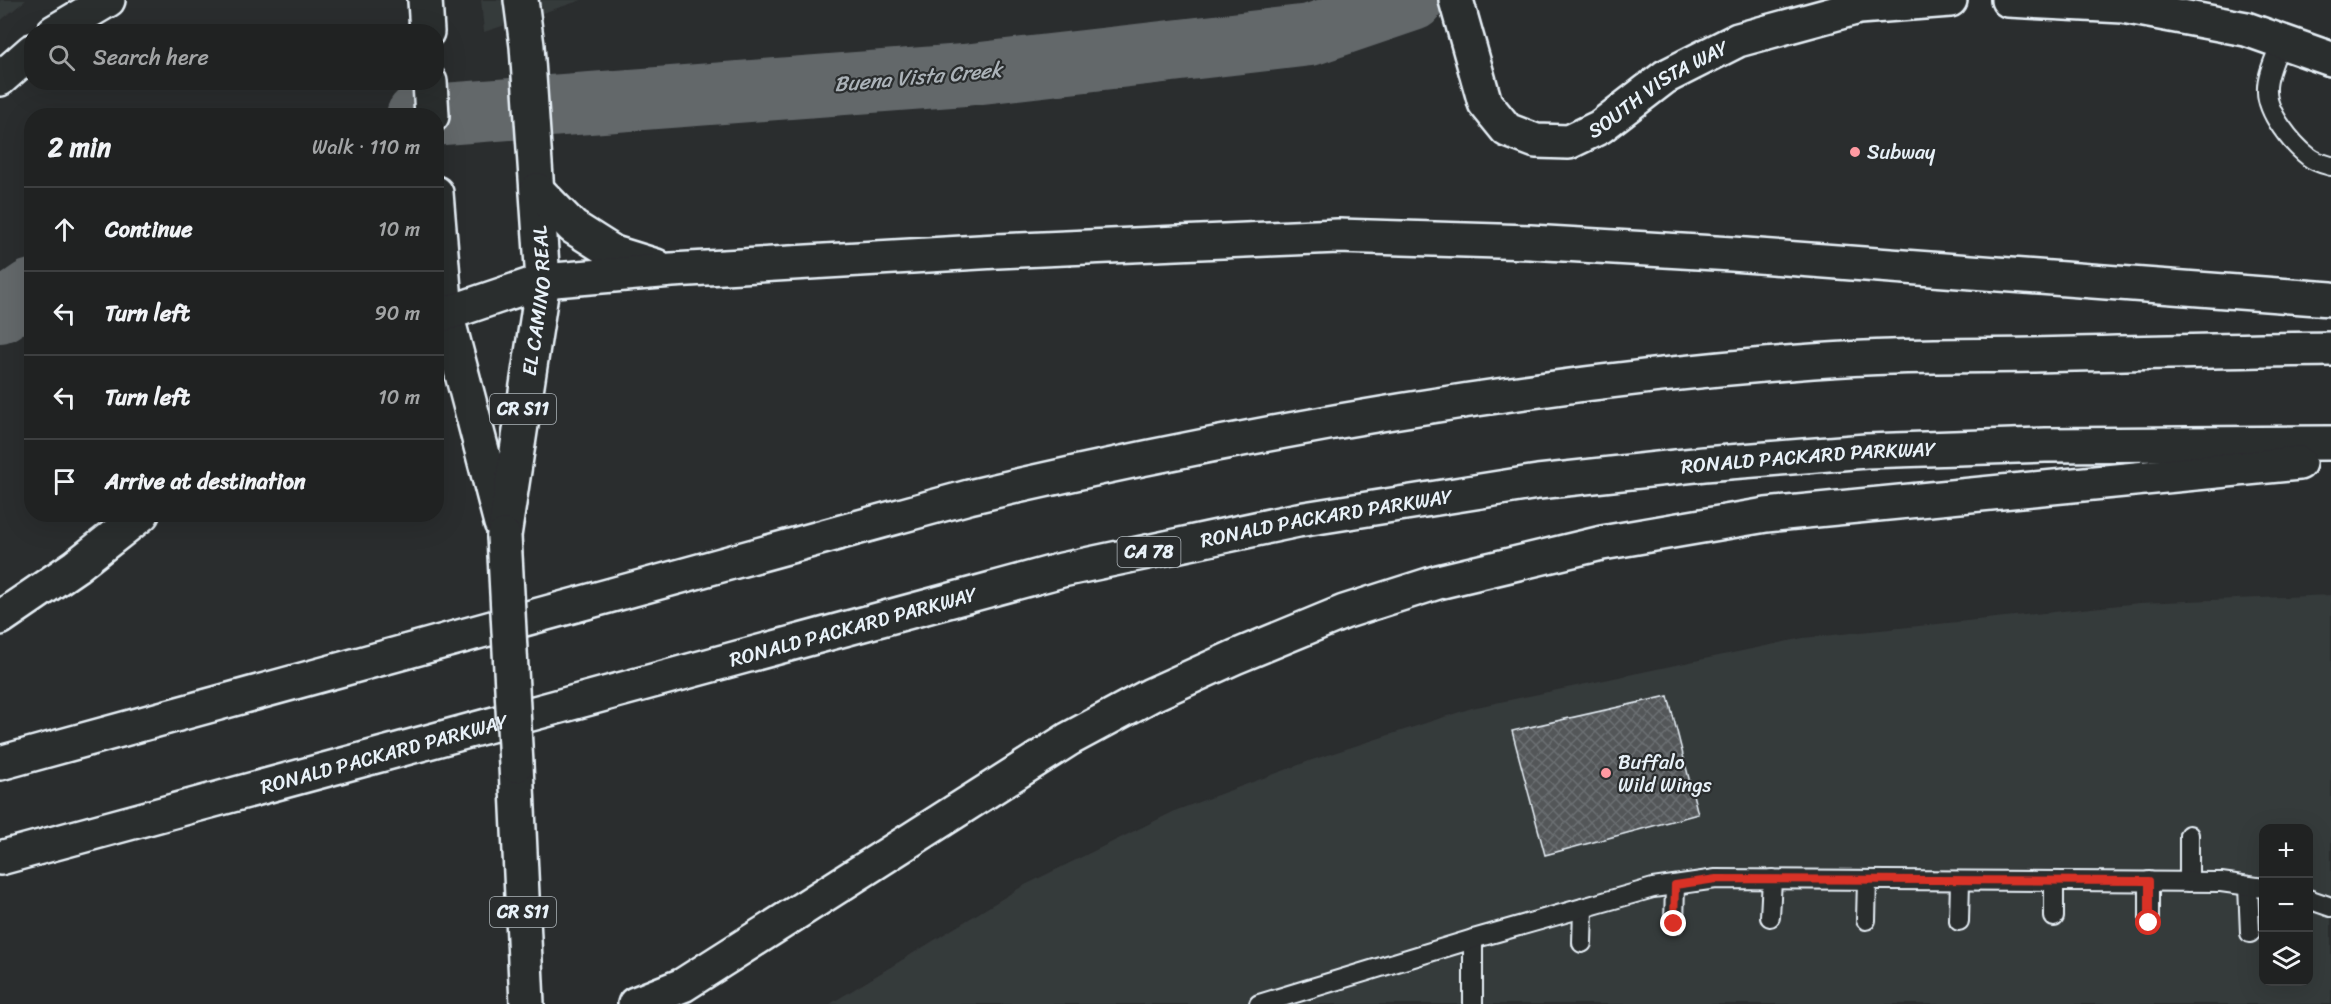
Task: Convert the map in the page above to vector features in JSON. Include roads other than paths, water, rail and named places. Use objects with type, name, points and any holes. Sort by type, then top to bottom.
[{"type":"main road","points":[[68,24],[108,0]]},
{"type":"main road","points":[[425,0],[426,24]]},
{"type":"main road","name":"EL CAMINO REAL","points":[[504,536],[543,281],[528,46],[521,0]]},
{"type":"main road","name":"SOUTH VISTA WAY","points":[[1456,0],[1485,103],[1507,130],[1536,141],[1569,142],[1600,127],[1665,77],[1738,40],[1859,7],[1950,0]]},
{"type":"main road","points":[[2008,0],[2122,6],[2246,29],[2331,59]]},
{"type":"main road","points":[[0,79],[24,58]]},
{"type":"main road","points":[[430,90],[432,108]]},
{"type":"main road","points":[[537,190],[573,227],[614,253],[672,270]]},
{"type":"main road","points":[[444,314],[543,281],[672,270],[1031,249],[1338,236],[1530,242],[1720,254],[2331,299]]},
{"type":"main road","name":"CR S11","points":[[444,326],[504,536],[527,1004]]},
{"type":"main road","points":[[0,763],[969,497],[1119,462],[1305,426],[1492,395],[1815,361],[2331,349]]},
{"type":"main road","name":"RONALD PACKARD PARKWAY","points":[[0,858],[1062,570],[1298,520],[1538,482],[1704,464],[1866,451],[2045,445],[2331,443]]},
{"type":"main road","points":[[635,1004],[682,985],[1069,739],[1151,695],[1344,612],[1438,582],[1602,543],[1766,515],[2331,460]]},
{"type":"main road","points":[[0,618],[76,566],[132,522]]},
{"type":"lane","points":[[2281,42],[2266,91],[2273,115],[2311,158],[2331,166]]},
{"type":"lane","points":[[2189,835],[2189,882]]},
{"type":"lane","points":[[1259,1004],[1473,939],[1653,888],[1716,879],[2221,882],[2256,887],[2250,933]]},
{"type":"lane","points":[[1770,917],[1772,879]]},
{"type":"lane","points":[[1866,920],[1867,880]]},
{"type":"lane","points":[[1959,921],[1960,880]]},
{"type":"lane","points":[[2054,881],[2054,917]]},
{"type":"lane","points":[[2149,881],[2149,923]]},
{"type":"lane","points":[[1674,924],[1675,885]]},
{"type":"lane","points":[[2313,901],[2331,907]]},
{"type":"lane","points":[[1582,943],[1583,908]]},
{"type":"lane","points":[[1473,939],[1473,1004]]},
{"type":"waterway","name":"Buena Vista Creek","points":[[444,114],[964,75],[1310,35],[1413,0]]},
{"type":"waterway","name":"Buena Vista Creek","points":[[0,312],[24,296]]},
{"type":"place","name":"Subway","points":[[1855,152]]},
{"type":"place","name":"Buffalo Wild Wings","points":[[1606,773]]}]
